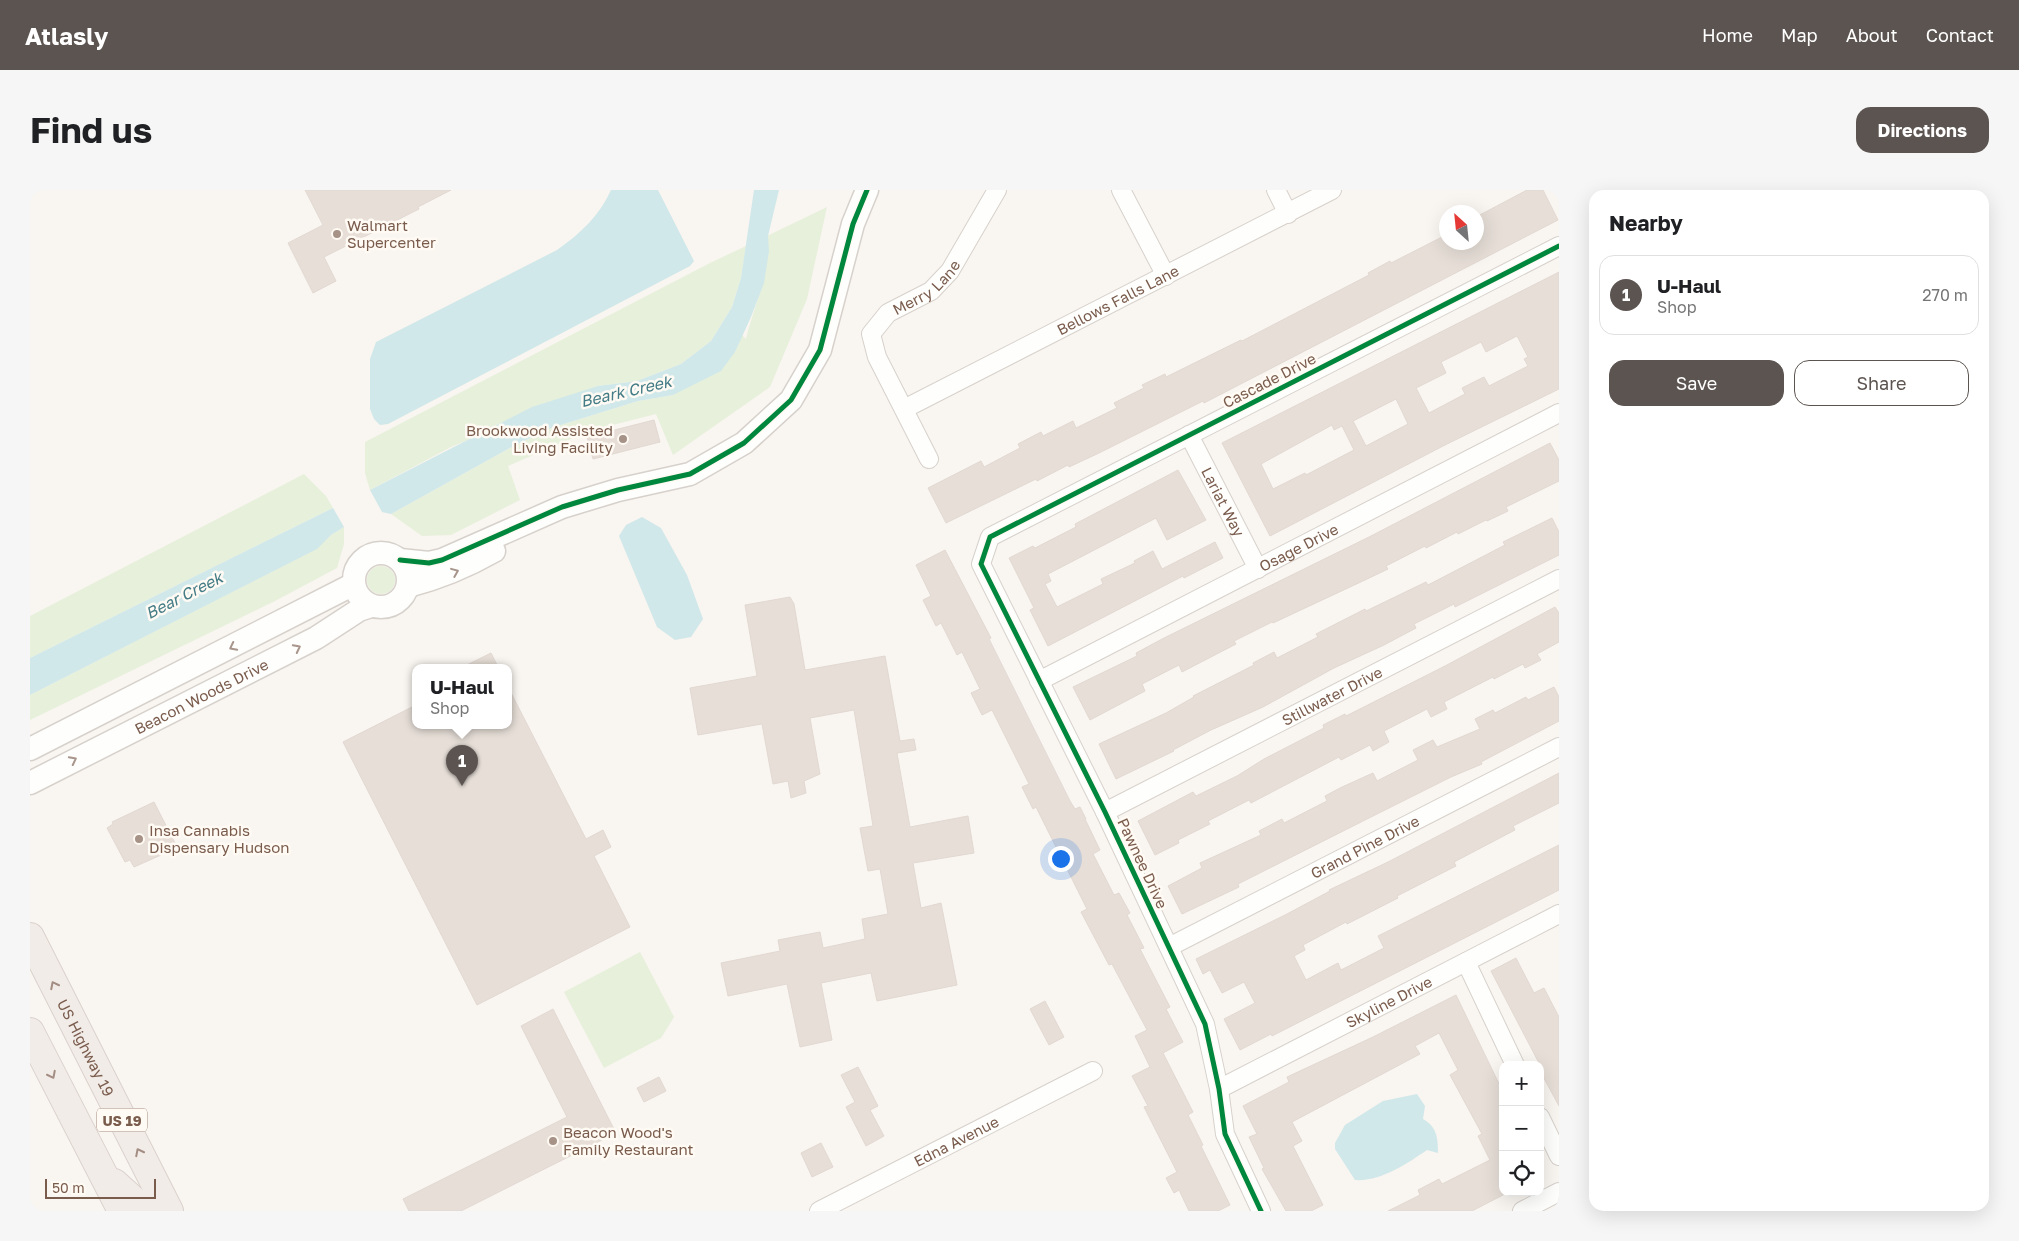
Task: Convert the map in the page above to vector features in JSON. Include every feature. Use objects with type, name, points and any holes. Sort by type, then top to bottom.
[{"type":"highway","name":"US Highway 19","points":[[30,937],[168,1211]]},
{"type":"highway","name":"US 19","points":[[30,1032],[122,1211]]},
{"type":"highway","points":[[102,1172],[145,1211]]},
{"type":"street","points":[[371,606],[361,600],[354,584],[357,568],[367,557],[380,553],[400,560],[429,563],[442,560],[562,507],[618,490],[690,474],[744,443],[791,400],[820,350],[853,224],[867,190]]},
{"type":"street","name":"Merry Lane","points":[[929,459],[877,357],[871,334],[888,314],[931,291],[950,271],[997,190]]},
{"type":"street","points":[[1121,190],[1166,276]]},
{"type":"street","points":[[1276,190],[1288,214]]},
{"type":"street","name":"Bellows Falls Lane","points":[[904,409],[1332,190]]},
{"type":"street","name":"Cascade Drive","points":[[990,537],[1559,246]]},
{"type":"street","name":"Osage Drive","points":[[1039,681],[1258,570],[1559,413]]},
{"type":"street","name":"Lariat Way","points":[[1189,435],[1258,570]]},
{"type":"street","points":[[400,560],[409,577],[408,586],[432,580],[460,570],[525,532],[562,507]]},
{"type":"street","name":"Pawnee Drive","points":[[990,537],[981,564],[1105,812],[1205,1024],[1219,1089],[1225,1134],[1261,1211]]},
{"type":"street","name":"Stillwater Drive","points":[[1105,812],[1559,579]]},
{"type":"street","name":"Beacon Woods Drive","points":[[30,749],[354,584]]},
{"type":"street","name":"Beacon Woods Drive","points":[[30,783],[316,638],[359,610],[371,606],[385,608],[393,605],[405,594],[408,586]]},
{"type":"street","name":"Grand Pine Drive","points":[[1170,947],[1559,747]]},
{"type":"street","name":"Skyline Drive","points":[[1219,1089],[1559,914]]},
{"type":"street","points":[[1466,962],[1513,1061]]},
{"type":"street","name":"Edna Avenue","points":[[819,1211],[1093,1071]]},
{"type":"street","points":[[1544,1125],[1559,1156]]},
{"type":"street","points":[[1522,1211],[1559,1192]]},
{"type":"green space","points":[[827,207],[807,299],[770,387],[673,455],[656,414],[589,431],[508,466],[520,500],[451,535],[422,536],[391,514],[508,449],[551,428],[638,401],[673,395],[735,352],[742,335],[746,339],[761,288],[767,262],[767,236]]},
{"type":"green space","points":[[746,246],[741,278],[732,307],[711,341],[681,364],[637,381],[598,386],[451,447],[370,490],[365,473],[365,442]]},
{"type":"green space","points":[[304,474],[326,496],[333,508],[30,658],[30,616]]},
{"type":"green space","points":[[344,527],[344,544],[337,568],[275,601],[30,720],[30,695],[316,549],[331,535]]},
{"type":"green space","points":[[381,566],[391,570],[395,580],[391,590],[381,594],[371,590],[367,580],[371,570]]},
{"type":"green space","points":[[640,952],[674,1017],[661,1038],[604,1068],[564,992]]},
{"type":"water","points":[[611,190],[658,190],[694,261],[690,266],[388,424],[380,425],[374,419],[370,409],[370,359],[376,342],[557,250],[574,237],[595,216]]},
{"type":"water","name":"Beark Creek","points":[[754,190],[779,190],[768,236],[769,251],[764,283],[735,352],[721,371],[673,395],[638,401],[551,428],[508,449],[391,514],[382,512],[370,490],[532,407],[598,386],[637,381],[681,364],[711,341],[732,307],[741,278]]},
{"type":"water","name":"Bear Creek","points":[[333,508],[344,527],[331,535],[317,549],[30,695],[30,658]]},
{"type":"water","points":[[642,517],[661,528],[687,575],[703,619],[691,637],[675,640],[657,627],[619,536],[626,525]]},
{"type":"water","points":[[1417,1094],[1425,1106],[1423,1119],[1428,1122],[1436,1133],[1438,1153],[1427,1150],[1384,1175],[1364,1180],[1355,1180],[1335,1149],[1335,1143],[1345,1125],[1383,1101]]},
{"type":"building","name":"Walmart Supercenter","points":[[305,190],[451,190],[418,207],[419,209],[324,257],[336,281],[313,293],[288,243],[323,225]]},
{"type":"building","points":[[1527,190],[1543,190],[1558,220],[1204,403],[1203,401],[1099,453],[1069,467],[1068,465],[1037,481],[1036,479],[946,523],[928,488],[981,461],[984,467],[1020,448],[1018,444],[1041,432],[1043,436],[1073,421],[1076,428],[1117,408],[1114,403],[1144,388],[1142,385],[1165,374],[1166,377],[1242,341],[1369,275],[1368,273],[1390,261],[1391,263],[1439,239],[1439,250],[1484,250],[1484,213]]},
{"type":"building","points":[[1559,272],[1559,389],[1445,445],[1270,536],[1222,443]],"holes":[[[1517,336],[1528,357],[1524,359],[1528,366],[1489,386],[1484,377],[1462,388],[1465,394],[1429,413],[1416,388],[1446,373],[1441,362],[1481,342],[1486,352]],[[1396,399],[1408,424],[1366,446],[1353,421]],[[1332,425],[1334,430],[1342,426],[1354,450],[1306,475],[1305,473],[1273,489],[1261,464]]]},
{"type":"building","name":"Brookwood Assisted Living Facility","points":[[654,420],[660,442],[593,459],[587,437]]},
{"type":"building","points":[[1550,443],[1559,460],[1559,481],[1506,507],[1508,511],[1458,534],[1457,532],[1426,548],[1425,546],[1386,566],[1388,569],[1234,641],[1236,644],[1182,672],[1179,665],[1142,684],[1145,691],[1090,720],[1073,687],[1137,656],[1136,653],[1164,638],[1371,536]]},
{"type":"building","points":[[1178,470],[1206,520],[1167,540],[1156,518],[1048,574],[1051,581],[1045,584],[1057,607],[1103,584],[1101,579],[1135,563],[1134,561],[1153,551],[1162,569],[1215,542],[1223,558],[1184,578],[1183,576],[1048,646],[1030,610],[1034,608],[1009,558],[1033,546],[1035,548],[1076,527],[1075,524]]},
{"type":"building","points":[[1552,518],[1559,532],[1559,555],[1455,607],[1454,604],[1414,624],[1416,628],[1384,645],[1334,668],[1263,707],[1211,730],[1174,751],[1116,779],[1099,744],[1166,713],[1193,696],[1254,665],[1253,663],[1274,652],[1277,658],[1318,637],[1316,634],[1365,609],[1366,611],[1426,582],[1428,585],[1505,545],[1503,542]]},
{"type":"building","points":[[945,550],[991,638],[989,639],[1070,801],[1075,809],[1080,807],[1086,819],[1100,850],[1093,854],[1114,895],[1119,893],[1130,913],[1127,915],[1144,948],[1140,949],[1170,1007],[1166,1009],[1183,1042],[1163,1053],[1193,1112],[1188,1115],[1230,1205],[1218,1211],[1189,1211],[1179,1190],[1174,1193],[1166,1178],[1177,1172],[1144,1107],[1148,1106],[1132,1076],[1150,1067],[1135,1036],[1147,1030],[1112,964],[1109,965],[1081,912],[1087,909],[1036,807],[1033,809],[1022,787],[1029,784],[992,710],[982,715],[971,693],[980,689],[962,652],[957,655],[941,623],[936,626],[923,600],[931,596],[916,565]]},
{"type":"building","points":[[790,597],[794,604],[805,670],[885,656],[900,741],[914,739],[916,750],[897,753],[910,827],[968,816],[974,853],[913,863],[921,908],[941,903],[957,985],[877,1001],[871,973],[821,983],[832,1040],[800,1047],[787,984],[728,996],[721,963],[780,951],[778,940],[820,932],[823,948],[865,939],[862,919],[888,914],[880,869],[868,871],[860,828],[873,826],[854,710],[810,718],[820,774],[804,781],[806,793],[791,798],[788,781],[773,784],[762,724],[698,735],[690,688],[757,676],[745,605]]},
{"type":"building","points":[[1555,607],[1559,613],[1559,642],[1537,654],[1541,660],[1525,668],[1523,664],[1444,702],[1447,709],[1431,717],[1427,709],[1384,731],[1389,742],[1373,751],[1370,745],[1341,760],[1339,757],[1251,803],[1249,800],[1208,821],[1210,824],[1178,840],[1179,843],[1155,855],[1138,821],[1193,792],[1196,796],[1237,776],[1264,759],[1324,728],[1323,725],[1345,714],[1346,716],[1445,666]]},
{"type":"building","points":[[491,653],[496,664],[469,664]]},
{"type":"building","points":[[1554,687],[1559,697],[1559,721],[1481,762],[1482,764],[1451,777],[1238,884],[1239,887],[1182,914],[1168,886],[1202,868],[1200,863],[1261,835],[1259,831],[1282,819],[1284,823],[1327,801],[1325,796],[1340,788],[1373,773],[1377,781],[1418,760],[1413,750],[1433,740],[1437,747],[1480,729],[1475,719],[1493,710],[1495,713],[1526,697],[1528,700]]},
{"type":"building","points":[[512,695],[586,839],[603,830],[611,847],[594,856],[630,927],[477,1005],[343,742],[412,707],[412,729],[512,729]]},
{"type":"building","points":[[1559,773],[1559,803],[1513,826],[1515,830],[1454,862],[1456,866],[1397,896],[1398,898],[1347,924],[1346,922],[1303,945],[1305,950],[1294,956],[1306,980],[1338,963],[1341,970],[1384,948],[1378,936],[1559,845],[1559,890],[1272,1036],[1271,1034],[1240,1050],[1224,1019],[1255,1003],[1244,982],[1222,993],[1210,970],[1203,974],[1196,959]]},
{"type":"building","points":[[154,802],[175,843],[159,851],[161,855],[134,867],[130,860],[125,862],[107,828],[113,824],[112,822]]},
{"type":"building","points":[[1516,958],[1534,993],[1544,988],[1559,1017],[1559,1106],[1544,1078],[1544,1061],[1538,1061],[1491,971]]},
{"type":"building","points":[[1456,995],[1499,1084],[1499,1196],[1501,1196],[1472,1211],[1388,1211],[1420,1195],[1418,1190],[1439,1179],[1442,1184],[1490,1160],[1478,1136],[1482,1134],[1450,1075],[1458,1070],[1439,1033],[1415,1046],[1420,1054],[1292,1122],[1302,1141],[1293,1146],[1323,1205],[1311,1211],[1286,1211],[1262,1169],[1264,1168],[1249,1137],[1257,1134],[1243,1106],[1289,1082],[1287,1077],[1373,1037]]},
{"type":"building","points":[[1045,1001],[1064,1037],[1049,1045],[1030,1009]]},
{"type":"building","points":[[553,1009],[616,1133],[461,1211],[409,1211],[403,1199],[567,1117],[521,1026]]},
{"type":"building","points":[[858,1067],[878,1106],[870,1110],[884,1136],[866,1146],[846,1107],[855,1102],[841,1075]]},
{"type":"building","points":[[659,1077],[666,1091],[644,1102],[637,1088]]},
{"type":"building","points":[[821,1143],[833,1167],[812,1177],[801,1153]]},
{"type":"cycle path","points":[[400,560],[429,563],[442,560],[562,507],[618,490],[690,474],[744,443],[791,400],[820,350],[853,224],[867,190]]},
{"type":"cycle path","points":[[1261,1211],[1225,1134],[1219,1089],[1205,1024],[1105,812],[981,564],[990,537],[1559,246]]},
{"type":"place","name":"Walmart Supercenter","points":[[337,234]]},
{"type":"place","name":"Brookwood Assisted Living Facility","points":[[623,439]]},
{"type":"place","name":"U-Haul","points":[[462,786]]},
{"type":"place","name":"Insa Cannabis Dispensary Hudson","points":[[139,839]]},
{"type":"place","name":"Beacon Wood's Family Restaurant","points":[[553,1141]]}]
